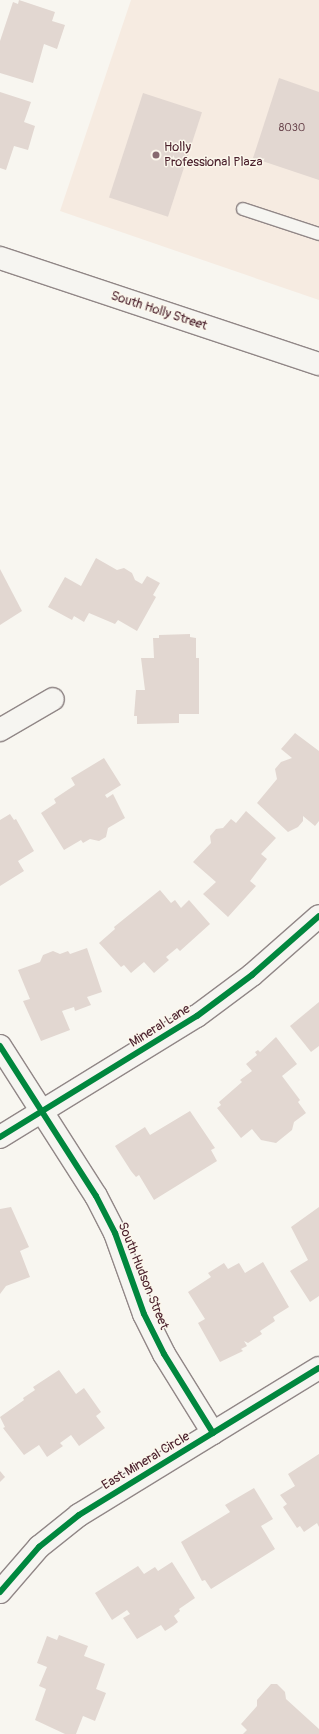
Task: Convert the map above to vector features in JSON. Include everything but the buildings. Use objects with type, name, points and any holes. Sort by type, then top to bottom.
[{"type":"street","name":"South Holly Street","points":[[0,258],[319,364]]},
{"type":"street","points":[[0,730],[53,699]]},
{"type":"street","name":"Mineral Lane","points":[[0,1137],[198,1016],[252,975],[319,916]]},
{"type":"street","name":"South Hudson Street","points":[[0,1046],[41,1113],[96,1196],[114,1233],[144,1314],[164,1354],[213,1433]]},
{"type":"street","name":"East Mineral Circle","points":[[0,1592],[39,1547],[78,1515],[319,1368]]},
{"type":"lane","points":[[243,209],[319,234]]},
{"type":"shaded area","points":[[131,0],[319,0],[319,300],[60,211]]},
{"type":"cycle path","points":[[0,1137],[197,1016],[252,975],[319,916]]},
{"type":"cycle path","points":[[0,1046],[96,1196],[115,1233],[144,1314],[164,1354],[213,1433]]},
{"type":"cycle path","points":[[0,1592],[39,1547],[79,1515],[319,1368]]},
{"type":"place","name":"Holly Professional Plaza","points":[[156,155]]}]
